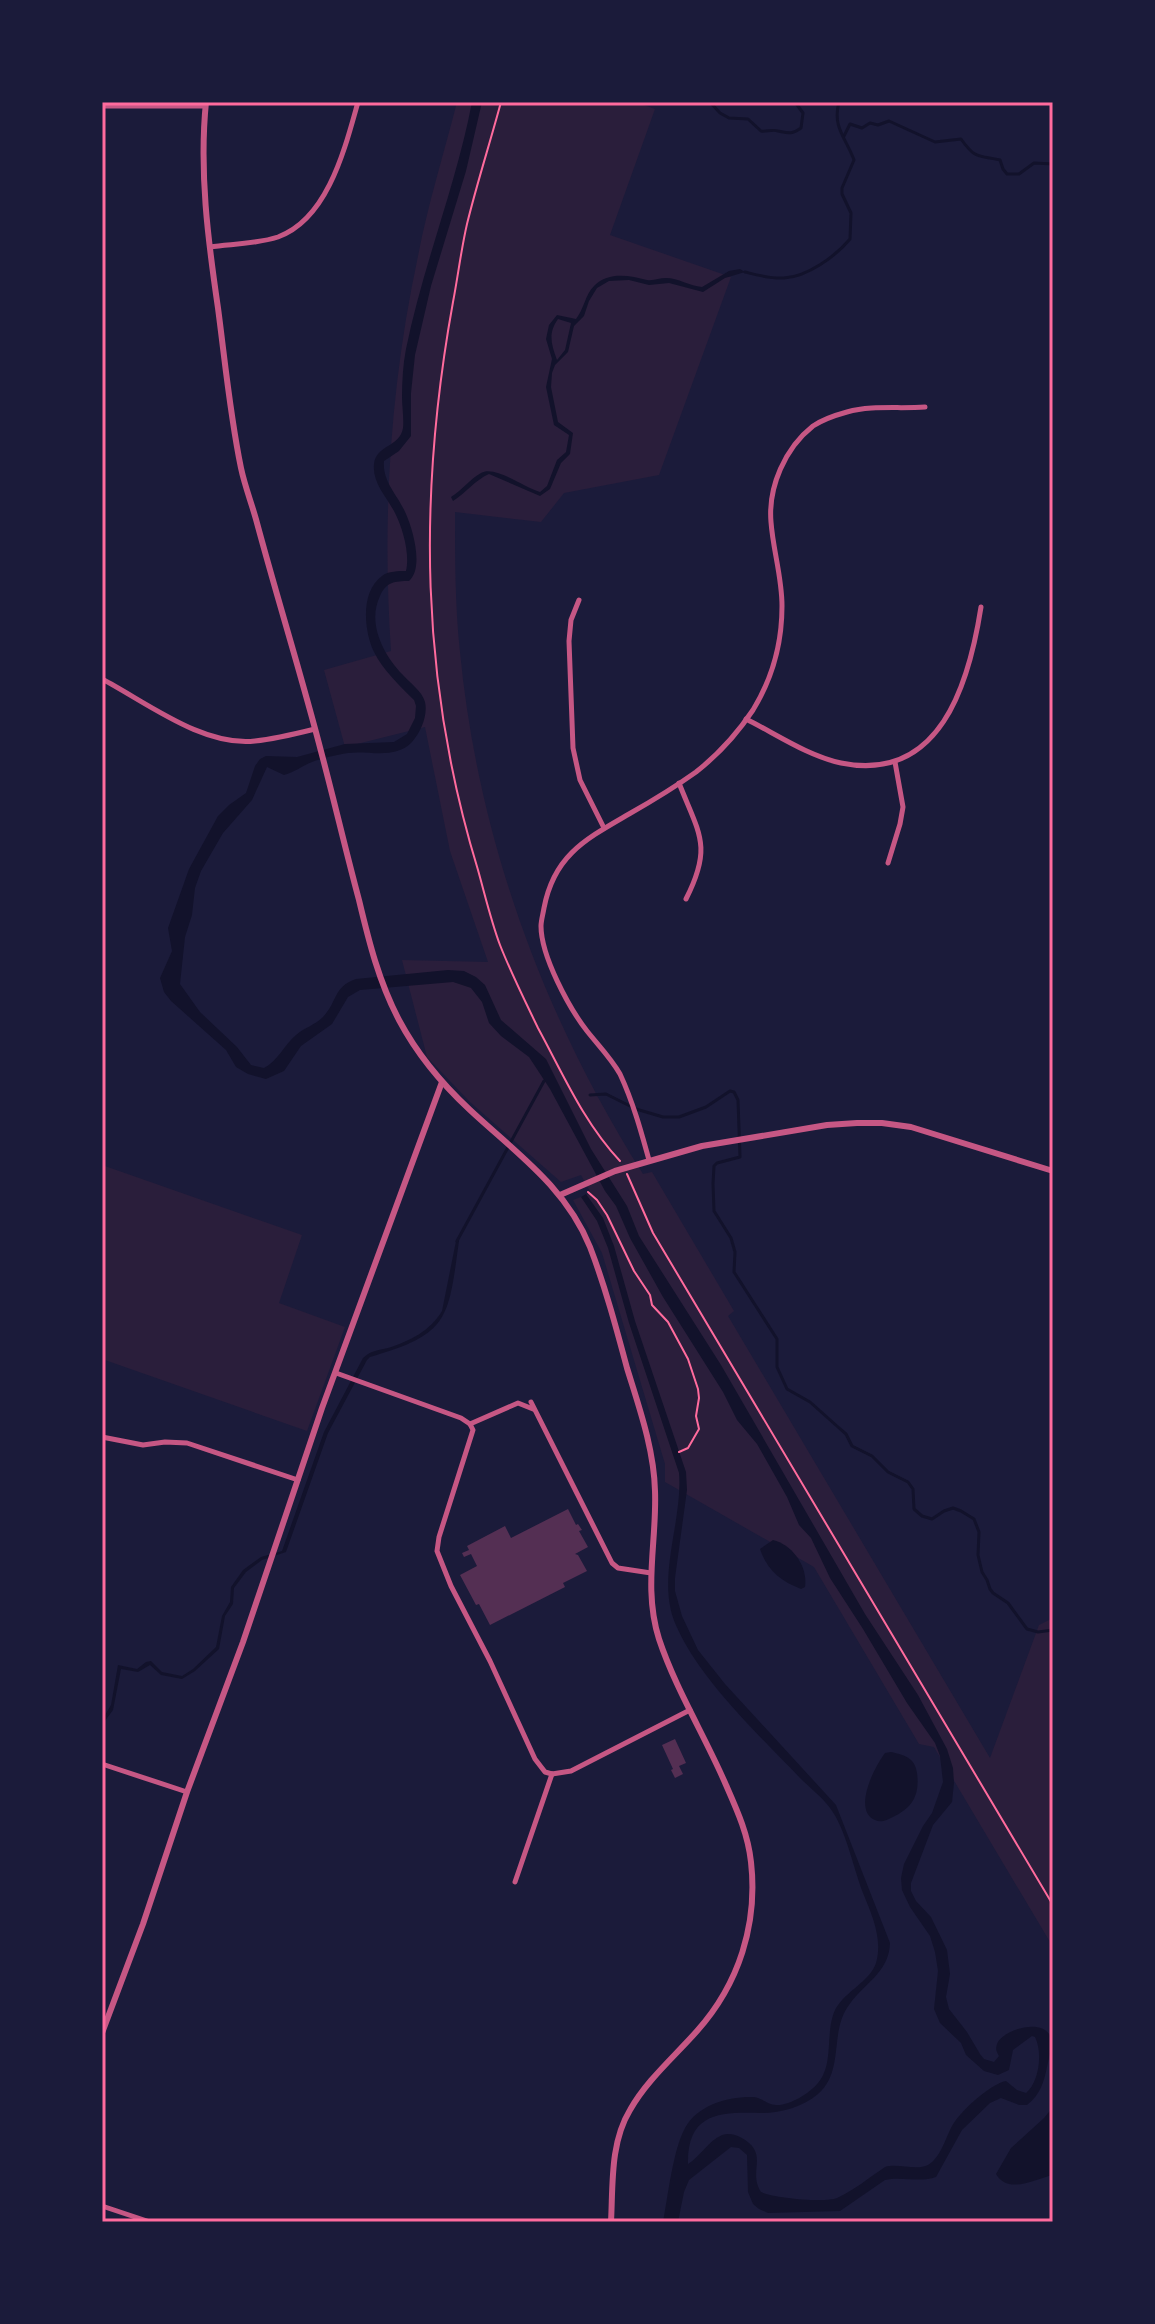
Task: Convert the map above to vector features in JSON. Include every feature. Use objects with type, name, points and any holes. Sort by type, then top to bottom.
[{"type":"street","points":[[210,247],[280,236],[297,228],[309,217],[331,182],[358,102]]},
{"type":"street","points":[[102,106],[205,104],[202,153],[210,247],[240,465],[320,746],[378,972],[386,994],[418,1053],[442,1082],[523,1155],[560,1195],[588,1241],[646,1432],[655,1490],[650,1602],[658,1636],[746,1832],[753,1888],[746,1945],[734,1977],[713,2011],[653,2077],[630,2110],[615,2148],[611,2222]]},
{"type":"street","points":[[649,1160],[619,1072],[585,1029],[553,972],[541,927],[549,887],[570,853],[604,828],[679,783],[719,753],[763,694],[777,653],[782,609],[771,521],[773,488],[791,448],[815,424],[849,412],[877,407],[925,407]]},
{"type":"street","points":[[579,600],[571,620],[569,641],[573,748],[580,780],[604,828]]},
{"type":"street","points":[[746,719],[818,756],[839,763],[866,767],[907,757],[927,743],[950,714],[975,649],[981,607]]},
{"type":"street","points":[[102,679],[174,719],[216,737],[253,742],[315,729]]},
{"type":"street","points":[[888,863],[903,807],[895,762]]},
{"type":"street","points":[[679,783],[701,839],[703,854],[697,878],[686,899]]},
{"type":"street","points":[[102,2033],[442,1082]]},
{"type":"street","points":[[560,1195],[615,1171],[702,1146],[827,1125],[882,1123],[938,1134],[1053,1171]]},
{"type":"street","points":[[336,1373],[433,1407],[470,1424],[473,1430],[437,1551],[535,1759],[545,1772],[571,1771],[690,1710]]},
{"type":"street","points":[[470,1424],[518,1403],[532,1405],[612,1563],[618,1568],[651,1573]]},
{"type":"street","points":[[102,1437],[143,1445],[187,1443],[298,1480]]},
{"type":"street","points":[[102,1764],[187,1792]]},
{"type":"street","points":[[515,1882],[552,1774]]},
{"type":"street","points":[[102,2206],[150,2222]]},
{"type":"path","points":[[501,102],[467,226],[444,352],[435,420],[428,560],[440,713],[461,815],[499,943],[528,1008],[580,1108],[625,1168],[653,1233],[1053,1905]]},
{"type":"path","points":[[585,1193],[590,1192],[607,1215],[634,1271],[650,1295],[652,1305],[668,1322],[688,1359],[698,1389],[696,1416],[699,1429],[688,1448],[679,1452]]},
{"type":"shaded area","points":[[457,102],[635,102],[655,109],[610,235],[731,277],[659,475],[564,493],[541,522],[455,512],[460,652],[482,790],[499,857],[521,924],[546,988],[607,1114],[643,1174],[652,1172],[734,1311],[728,1316],[990,1758],[1039,1625],[1053,1618],[1053,1947],[934,1747],[919,1744],[814,1567],[665,1482],[665,1464],[602,1253],[573,1200],[591,1193],[581,1175],[561,1182],[470,1102],[427,1057],[402,960],[488,962],[450,851],[425,727],[345,747],[324,670],[391,651],[387,552],[395,403],[408,305],[422,237]]},
{"type":"shaded area","points":[[472,102],[482,102],[415,355],[411,436],[399,451],[384,461],[388,482],[409,521],[416,567],[409,581],[392,583],[382,591],[376,606],[376,627],[383,648],[423,698],[426,712],[423,723],[412,742],[398,751],[348,753],[312,762],[284,775],[267,767],[252,800],[223,833],[201,871],[185,937],[180,984],[200,1012],[251,1065],[264,1068],[296,1035],[323,1017],[339,990],[356,979],[448,970],[464,971],[485,985],[501,1020],[546,1059],[591,1149],[627,1206],[639,1236],[721,1365],[865,1614],[918,1695],[947,1749],[953,1768],[952,1802],[933,1825],[911,1883],[916,1901],[931,1917],[947,1950],[950,1974],[946,1997],[949,2009],[984,2059],[994,2062],[999,2056],[997,2044],[1007,2034],[1032,2027],[1046,2031],[1050,2036],[1050,2052],[1043,2083],[1031,2101],[1027,2105],[1019,2105],[1001,2098],[990,2103],[962,2130],[936,2177],[885,2180],[840,2211],[768,2213],[759,2209],[748,2192],[747,2155],[739,2148],[731,2147],[689,2180],[678,2222],[663,2222],[677,2148],[690,2120],[697,2113],[724,2100],[754,2097],[781,2105],[799,2098],[814,2087],[826,2066],[832,2017],[836,2008],[873,1969],[878,1945],[873,1918],[836,1817],[714,1685],[685,1644],[675,1623],[668,1587],[679,1473],[629,1323],[608,1248],[597,1221],[581,1197],[586,1194],[603,1218],[614,1246],[635,1321],[686,1472],[687,1490],[675,1578],[682,1616],[698,1650],[725,1684],[836,1805],[890,1943],[880,1971],[853,2000],[842,2018],[831,2075],[818,2094],[799,2106],[784,2110],[733,2113],[709,2119],[693,2134],[688,2164],[717,2138],[724,2134],[733,2135],[754,2149],[757,2184],[761,2192],[799,2199],[837,2198],[885,2167],[928,2165],[939,2153],[960,2115],[975,2100],[999,2083],[1006,2081],[1026,2093],[1034,2082],[1039,2059],[1035,2037],[1013,2050],[1009,2070],[998,2075],[984,2071],[966,2055],[961,2043],[940,2023],[934,2009],[938,1971],[935,1952],[930,1936],[902,1890],[901,1878],[904,1864],[932,1813],[943,1782],[935,1743],[830,1578],[811,1538],[799,1525],[757,1444],[737,1420],[723,1392],[663,1297],[550,1089],[529,1057],[489,1023],[482,1002],[471,988],[453,982],[360,990],[348,997],[332,1024],[301,1046],[284,1071],[266,1079],[236,1067],[226,1050],[171,1001],[164,992],[160,978],[172,951],[168,928],[189,869],[218,816],[246,793],[260,759],[266,756],[297,757],[345,744],[394,742],[407,734],[415,718],[414,700],[382,665],[374,652],[366,623],[367,602],[375,583],[387,573],[406,571],[407,564],[401,526],[378,484],[374,464],[379,453],[397,439],[403,428],[402,385],[406,349]]},
{"type":"shaded area","points":[[740,269],[745,272],[725,278],[703,292],[669,283],[649,285],[629,280],[609,281],[597,288],[584,316],[574,326],[568,352],[555,365],[552,373],[551,387],[558,422],[573,433],[570,454],[561,463],[550,489],[540,496],[489,474],[453,501],[451,497],[477,475],[487,471],[540,492],[547,486],[557,460],[566,452],[569,435],[554,425],[546,387],[552,359],[546,339],[549,325],[557,315],[576,319],[594,286],[613,276],[650,280],[670,278],[702,287],[729,271]],"holes":[[[558,319],[571,323],[565,350],[557,360],[552,344],[553,329]]]},
{"type":"shaded area","points":[[102,1165],[302,1235],[279,1303],[345,1327],[307,1431],[102,1359]]},
{"type":"shaded area","points":[[456,1241],[459,1241],[452,1289],[440,1320],[416,1340],[367,1360],[328,1433],[286,1552],[262,1560],[246,1572],[234,1588],[233,1604],[225,1616],[219,1649],[182,1679],[161,1675],[150,1665],[138,1672],[121,1669],[113,1710],[102,1725],[111,1705],[118,1665],[137,1669],[151,1661],[162,1672],[182,1676],[216,1647],[222,1616],[230,1602],[231,1587],[243,1570],[261,1557],[282,1551],[324,1432],[363,1358],[419,1334],[442,1311]]},
{"type":"shaded area","points":[[773,1540],[787,1547],[798,1558],[804,1572],[805,1587],[801,1589],[787,1582],[766,1563],[760,1549]]},
{"type":"shaded area","points":[[885,1753],[905,1756],[914,1764],[917,1773],[916,1795],[905,1810],[877,1821],[868,1815],[865,1798],[876,1768]]},
{"type":"shaded area","points":[[1053,2107],[1053,2175],[1022,2184],[1007,2184],[996,2174],[1011,2148]]},
{"type":"building","points":[[568,1509],[582,1530],[579,1531],[588,1547],[575,1554],[587,1571],[563,1583],[565,1587],[490,1625],[460,1575],[477,1566],[471,1554],[464,1557],[462,1553],[469,1550],[467,1546],[505,1526],[511,1538]]},
{"type":"building","points":[[675,1739],[686,1763],[679,1766],[683,1774],[675,1778],[662,1745]]},
{"type":"waterway","points":[[710,102],[720,113],[729,118],[748,119],[761,131],[790,133],[801,128],[803,113],[795,102]]},
{"type":"waterway","points":[[745,272],[779,278],[793,277],[829,259],[850,239],[851,213],[842,188],[854,160],[837,119],[839,102]]},
{"type":"waterway","points":[[844,136],[850,124],[862,128],[870,123],[878,125],[889,121],[935,142],[961,139],[974,154],[1000,160],[1007,174],[1019,174],[1034,163],[1053,164]]},
{"type":"waterway","points":[[457,1241],[544,1081]]},
{"type":"waterway","points":[[590,1095],[606,1094],[636,1109],[663,1117],[679,1117],[706,1107],[730,1091],[734,1092],[738,1100],[740,1157],[714,1166],[714,1211],[731,1238],[735,1252],[734,1272],[777,1339],[777,1367],[787,1389],[810,1402],[846,1434],[852,1446],[872,1456],[888,1472],[908,1482],[913,1489],[914,1509],[922,1516],[932,1519],[953,1508],[974,1519],[979,1532],[978,1555],[990,1589],[1008,1603],[1027,1629],[1038,1632],[1053,1630]]}]
